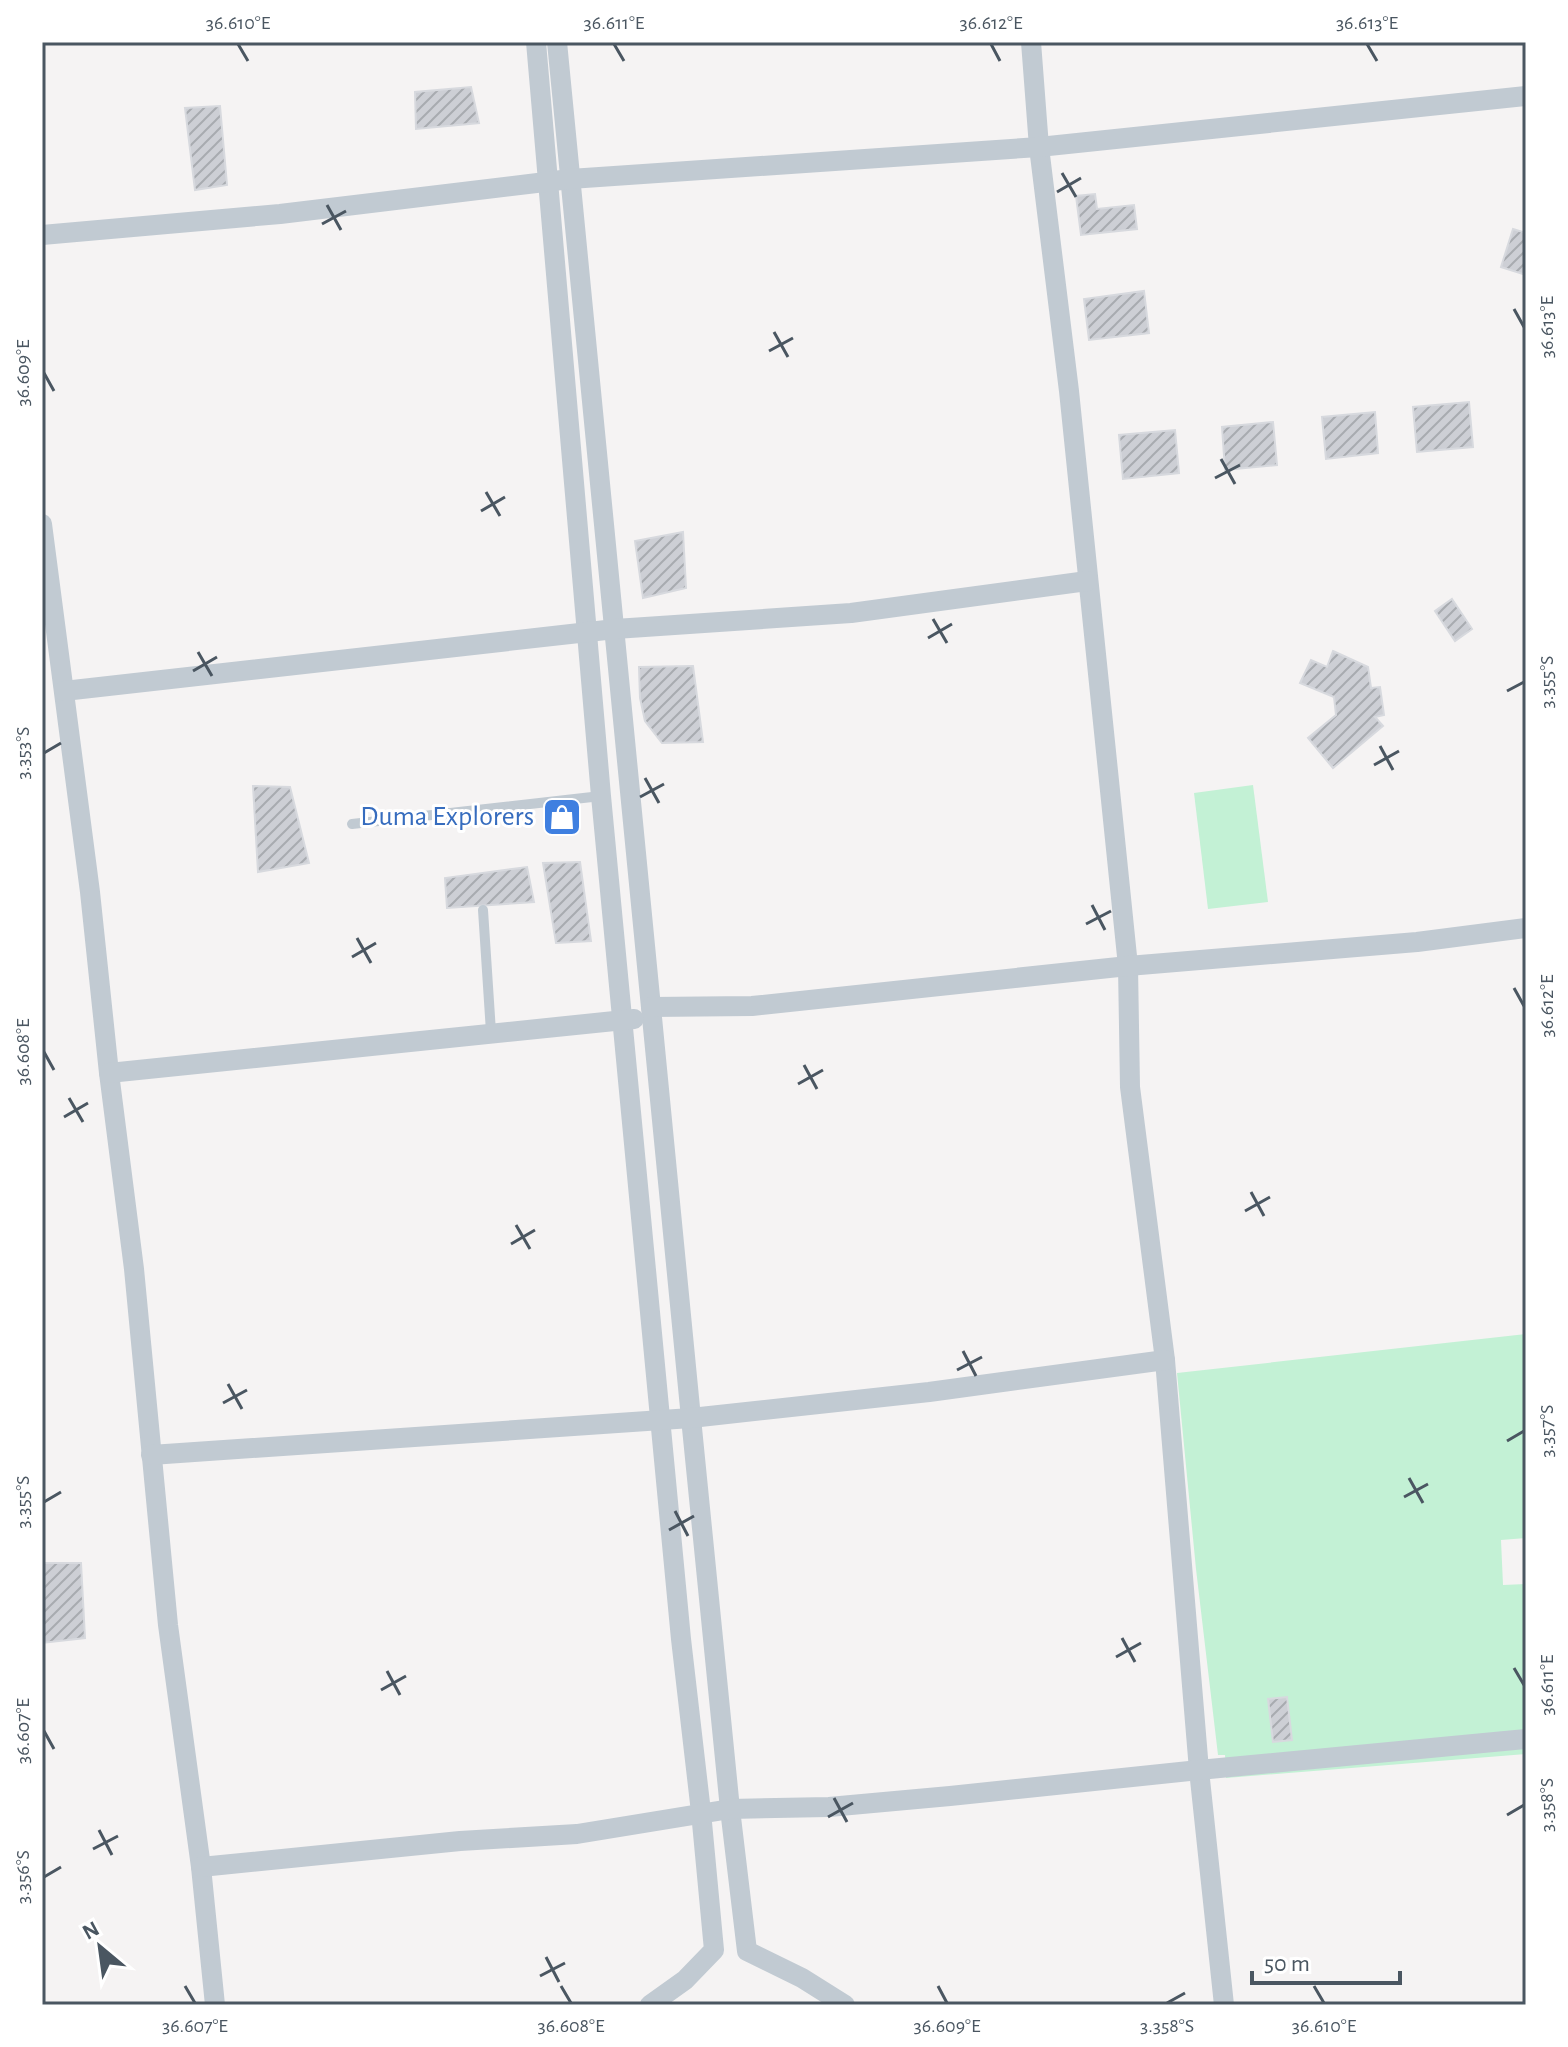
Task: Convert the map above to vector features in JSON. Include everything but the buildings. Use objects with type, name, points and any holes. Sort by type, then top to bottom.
[{"type":"street","points":[[536,42],[601,796],[681,1639],[714,1950]]},
{"type":"street","points":[[557,42],[691,1418],[747,1951]]},
{"type":"street","points":[[1031,42],[1039,147],[1069,391],[1128,966],[1130,1087],[1165,1360],[1199,1770],[1224,2005]]},
{"type":"street","points":[[42,235],[280,214],[570,179],[1039,147],[1526,96]]},
{"type":"street","points":[[42,524],[90,892],[134,1269],[168,1625],[201,1867],[215,2005]]},
{"type":"street","points":[[64,691],[615,629],[851,613],[1087,581]]},
{"type":"street","points":[[109,1073],[622,1020],[652,1012],[752,1006],[1128,966],[1417,942],[1526,928]]},
{"type":"street","points":[[151,1455],[691,1418],[929,1392],[1165,1360]]},
{"type":"street","points":[[201,1867],[460,1841],[577,1834],[730,1809],[844,1806],[1526,1739]]},
{"type":"street","points":[[650,2005],[685,1980],[714,1950],[747,1951],[802,1978],[845,2005]]},
{"type":"lane","points":[[352,824],[601,796]]},
{"type":"lane","points":[[483,910],[491,1032]]},
{"type":"green space","points":[[1253,785],[1268,902],[1208,909],[1194,793]]},
{"type":"green space","points":[[1526,1334],[1526,1538],[1501,1540],[1503,1585],[1526,1584],[1526,1754],[1226,1778],[1225,1755],[1218,1755],[1177,1373]]},
{"type":"place","name":"Duma Explorers","points":[[562,817]]}]
